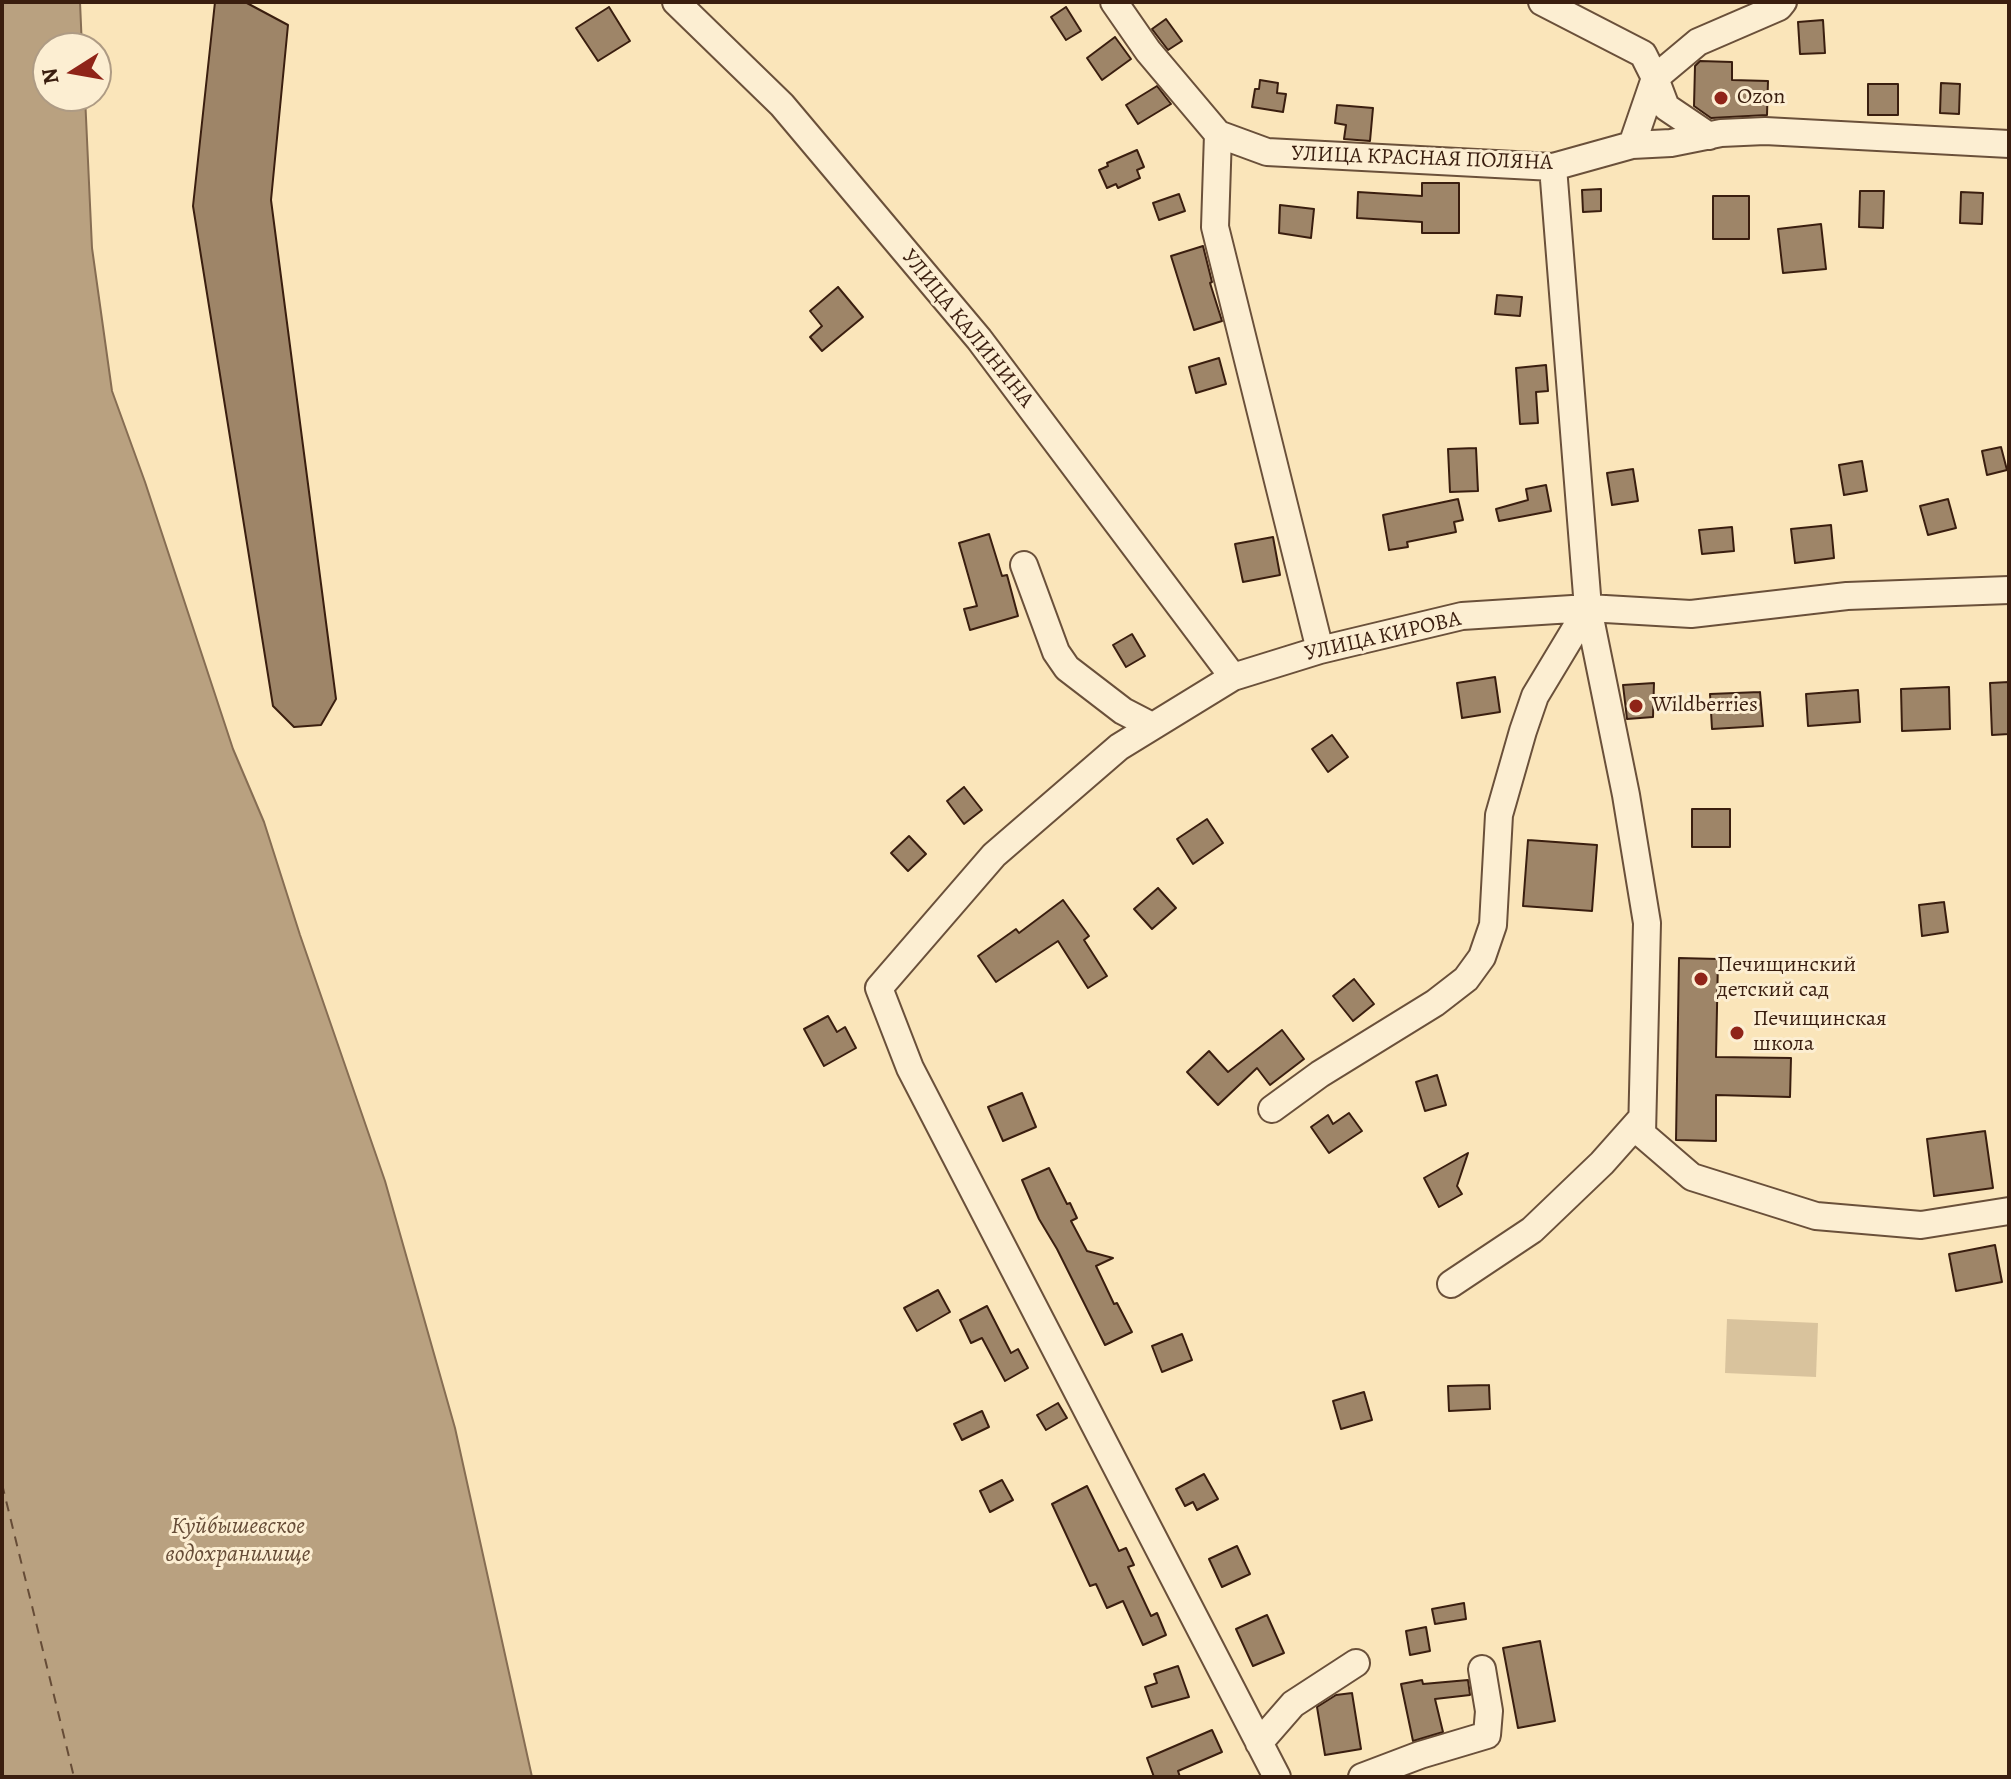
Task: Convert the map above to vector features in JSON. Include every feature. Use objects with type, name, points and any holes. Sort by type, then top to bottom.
[{"type":"street","name":"УЛИЦА КАЛИНИНА","points":[[676,2],[782,105],[979,339],[1233,677]]},
{"type":"street","points":[[1114,2],[1148,51],[1218,134],[1215,227],[1320,650]]},
{"type":"street","points":[[1542,2],[1643,54],[1666,107],[1709,136]]},
{"type":"street","points":[[1632,145],[1655,78],[1698,42],[1779,7],[1783,2]]},
{"type":"street","name":"УЛИЦА КРАСНАЯ ПОЛЯНА","points":[[1218,134],[1267,152],[1553,167],[1632,145],[1765,131],[2009,144]]},
{"type":"street","points":[[1451,1284],[1532,1230],[1642,1126],[1647,923],[1626,795],[1588,608],[1553,167]]},
{"type":"street","points":[[1024,565],[1056,652],[1067,668],[1123,711],[1152,726]]},
{"type":"street","name":"УЛИЦА КИРОВА","points":[[1259,1743],[910,1068],[879,988],[994,855],[1119,747],[1233,677],[1320,650],[1462,616],[1588,608],[1691,614],[1847,596],[2009,590]]},
{"type":"street","points":[[1272,1109],[1320,1074],[1435,1003],[1466,979],[1482,957],[1493,925],[1499,815],[1523,731],[1535,696],[1588,608]]},
{"type":"street","points":[[1642,1126],[1692,1177],[1816,1216],[1921,1225],[2009,1211]]},
{"type":"street","points":[[1277,1777],[1259,1743],[1293,1704],[1356,1663]]},
{"type":"street","points":[[1362,1777],[1487,1735],[1489,1711],[1482,1669]]},
{"type":"shaded area","points":[[1727,1319],[1818,1323],[1816,1377],[1725,1373]]},
{"type":"water","name":"Куйбышевское водохранилище","points":[[2,2],[80,2],[81,32],[32,32],[32,112],[86,112],[92,248],[112,391],[233,749],[264,822],[385,1181],[455,1428],[532,1777],[2,1777]]},
{"type":"building","points":[[215,2],[245,2],[288,25],[271,200],[336,699],[321,725],[294,727],[273,706],[193,206]]},
{"type":"building","points":[[609,7],[630,41],[598,61],[576,28]]},
{"type":"building","points":[[1066,7],[1081,31],[1066,40],[1051,17]]},
{"type":"building","points":[[1166,19],[1182,41],[1168,50],[1152,29]]},
{"type":"building","points":[[1823,20],[1825,53],[1800,54],[1798,22]]},
{"type":"building","points":[[1115,37],[1131,59],[1102,80],[1087,58]]},
{"type":"building","points":[[1700,61],[1732,62],[1732,80],[1768,81],[1767,115],[1711,118],[1694,106],[1695,66]]},
{"type":"building","points":[[1260,80],[1278,83],[1277,93],[1286,94],[1283,112],[1252,107]]},
{"type":"building","points":[[1941,83],[1960,84],[1959,114],[1940,113]]},
{"type":"building","points":[[1868,84],[1898,84],[1898,115],[1868,115]]},
{"type":"building","points":[[1157,86],[1171,104],[1138,124],[1126,105]]},
{"type":"building","points":[[1337,105],[1373,108],[1370,141],[1344,139],[1346,125],[1335,123]]},
{"type":"building","points":[[1137,150],[1144,167],[1137,170],[1140,178],[1118,188],[1116,184],[1107,188],[1099,170],[1108,166],[1107,163]]},
{"type":"building","points":[[1422,183],[1459,183],[1459,233],[1422,233],[1422,222],[1357,218],[1358,192],[1422,196]]},
{"type":"building","points":[[1601,189],[1601,211],[1583,212],[1582,190]]},
{"type":"building","points":[[1860,191],[1884,191],[1883,228],[1859,227]]},
{"type":"building","points":[[1961,192],[1983,193],[1982,224],[1960,223]]},
{"type":"building","points":[[1179,194],[1185,211],[1159,220],[1153,203]]},
{"type":"building","points":[[1713,196],[1749,196],[1749,239],[1713,239]]},
{"type":"building","points":[[1280,205],[1314,209],[1311,238],[1279,233]]},
{"type":"building","points":[[1821,224],[1826,269],[1783,273],[1778,229]]},
{"type":"building","points":[[1203,246],[1222,321],[1194,330],[1171,256]]},
{"type":"building","points":[[838,287],[863,317],[822,351],[810,337],[822,326],[810,311]]},
{"type":"building","points":[[1497,295],[1522,297],[1520,316],[1495,314]]},
{"type":"building","points":[[1219,358],[1226,384],[1196,393],[1189,367]]},
{"type":"building","points":[[1546,365],[1548,391],[1536,392],[1538,423],[1520,424],[1516,368]]},
{"type":"building","points":[[2001,447],[2007,470],[1987,475],[1982,451]]},
{"type":"building","points":[[1476,448],[1478,491],[1450,492],[1448,449]]},
{"type":"building","points":[[1862,461],[1867,491],[1844,495],[1839,465]]},
{"type":"building","points":[[1633,469],[1638,501],[1612,505],[1607,473]]},
{"type":"building","points":[[1546,485],[1551,511],[1499,521],[1496,509],[1528,500],[1526,489]]},
{"type":"building","points":[[1458,499],[1463,520],[1454,522],[1456,532],[1407,542],[1408,547],[1389,550],[1383,515]]},
{"type":"building","points":[[1948,499],[1956,528],[1928,535],[1920,506]]},
{"type":"building","points":[[1831,525],[1834,558],[1795,563],[1791,529]]},
{"type":"building","points":[[1732,527],[1734,551],[1702,554],[1699,530]]},
{"type":"building","points":[[989,534],[1002,576],[1007,575],[1018,616],[970,630],[964,609],[977,606],[959,543]]},
{"type":"building","points":[[1273,537],[1280,575],[1243,582],[1235,544]]},
{"type":"building","points":[[1132,634],[1145,656],[1126,667],[1113,645]]},
{"type":"building","points":[[1495,677],[1500,712],[1462,718],[1457,683]]},
{"type":"building","points":[[2009,682],[2009,734],[1992,735],[1990,683]]},
{"type":"building","points":[[1654,683],[1653,717],[1627,719],[1623,685]]},
{"type":"building","points":[[1949,687],[1950,729],[1902,731],[1901,689]]},
{"type":"building","points":[[1858,690],[1860,722],[1808,726],[1806,694]]},
{"type":"building","points":[[1760,692],[1763,726],[1712,729],[1710,694]]},
{"type":"building","points":[[1332,735],[1348,757],[1328,772],[1312,749]]},
{"type":"building","points":[[964,787],[982,810],[964,824],[947,801]]},
{"type":"building","points":[[1692,809],[1730,809],[1730,847],[1692,847]]},
{"type":"building","points":[[1207,819],[1223,843],[1193,864],[1177,839]]},
{"type":"building","points":[[909,836],[926,854],[908,871],[891,853]]},
{"type":"building","points":[[1528,840],[1597,845],[1592,911],[1523,906]]},
{"type":"building","points":[[1158,888],[1176,908],[1152,929],[1134,909]]},
{"type":"building","points":[[1063,900],[1089,936],[1084,940],[1107,976],[1088,988],[1058,941],[996,982],[978,956],[1016,929],[1019,933]]},
{"type":"building","points":[[1944,902],[1948,932],[1922,936],[1919,905]]},
{"type":"building","points":[[1679,958],[1718,959],[1716,1057],[1791,1058],[1790,1097],[1716,1095],[1716,1141],[1676,1140]]},
{"type":"building","points":[[1354,979],[1374,1004],[1353,1021],[1333,996]]},
{"type":"building","points":[[828,1016],[837,1032],[845,1027],[856,1048],[824,1066],[804,1029]]},
{"type":"building","points":[[1282,1030],[1304,1059],[1270,1085],[1257,1068],[1218,1105],[1187,1072],[1209,1051],[1228,1072]]},
{"type":"building","points":[[1437,1075],[1446,1105],[1425,1111],[1416,1082]]},
{"type":"building","points":[[1022,1093],[1036,1127],[1003,1141],[988,1107]]},
{"type":"building","points":[[1349,1113],[1362,1131],[1329,1153],[1311,1127],[1328,1115],[1333,1124]]},
{"type":"building","points":[[1985,1131],[1993,1188],[1934,1196],[1927,1139]]},
{"type":"building","points":[[1468,1153],[1457,1186],[1462,1194],[1439,1207],[1424,1178]]},
{"type":"building","points":[[1049,1168],[1077,1218],[1071,1221],[1087,1251],[1113,1258],[1096,1266],[1132,1332],[1105,1345],[1022,1180]]},
{"type":"building","points":[[1995,1245],[2002,1282],[1956,1291],[1949,1254]]},
{"type":"building","points":[[938,1290],[950,1312],[917,1331],[904,1308]]},
{"type":"building","points":[[987,1306],[1011,1353],[1018,1349],[1028,1368],[1005,1381],[982,1338],[971,1343],[960,1320]]},
{"type":"building","points":[[1182,1334],[1192,1360],[1162,1372],[1152,1346]]},
{"type":"building","points":[[1489,1385],[1490,1409],[1449,1411],[1448,1386]]},
{"type":"building","points":[[1364,1392],[1372,1420],[1341,1429],[1333,1401]]},
{"type":"building","points":[[1058,1403],[1067,1418],[1046,1430],[1037,1415]]},
{"type":"building","points":[[982,1411],[989,1427],[962,1440],[954,1424]]},
{"type":"building","points":[[1204,1474],[1218,1499],[1197,1510],[1193,1502],[1185,1506],[1176,1489]]},
{"type":"building","points":[[1002,1480],[1013,1500],[990,1512],[980,1491]]},
{"type":"building","points":[[1087,1486],[1119,1551],[1126,1548],[1134,1565],[1128,1567],[1151,1616],[1157,1613],[1166,1635],[1143,1645],[1123,1601],[1107,1608],[1096,1584],[1090,1586],[1052,1504]]},
{"type":"building","points":[[1237,1546],[1250,1574],[1222,1587],[1209,1559]]},
{"type":"building","points":[[1464,1603],[1466,1619],[1435,1624],[1432,1609]]},
{"type":"building","points":[[1267,1615],[1284,1653],[1253,1666],[1236,1629]]},
{"type":"building","points":[[1426,1627],[1430,1651],[1410,1655],[1406,1631]]},
{"type":"building","points":[[1540,1641],[1555,1721],[1518,1728],[1503,1648]]},
{"type":"building","points":[[1178,1666],[1189,1697],[1152,1707],[1145,1687],[1157,1683],[1154,1674]]},
{"type":"building","points":[[1422,1680],[1423,1684],[1468,1680],[1470,1695],[1435,1699],[1443,1732],[1413,1741],[1401,1684]]},
{"type":"building","points":[[1352,1693],[1361,1749],[1325,1755],[1317,1707],[1336,1695]]},
{"type":"building","points":[[1212,1730],[1222,1752],[1178,1771],[1180,1777],[1154,1777],[1147,1758]]},
{"type":"ferry route","points":[[2,1484],[74,1777]]},
{"type":"place","name":"Ozon","points":[[1721,98]]},
{"type":"place","name":"Wildberries","points":[[1636,706]]},
{"type":"place","name":"Печищинский детский сад","points":[[1701,979]]},
{"type":"place","name":"Печищинская школа","points":[[1737,1033]]}]
